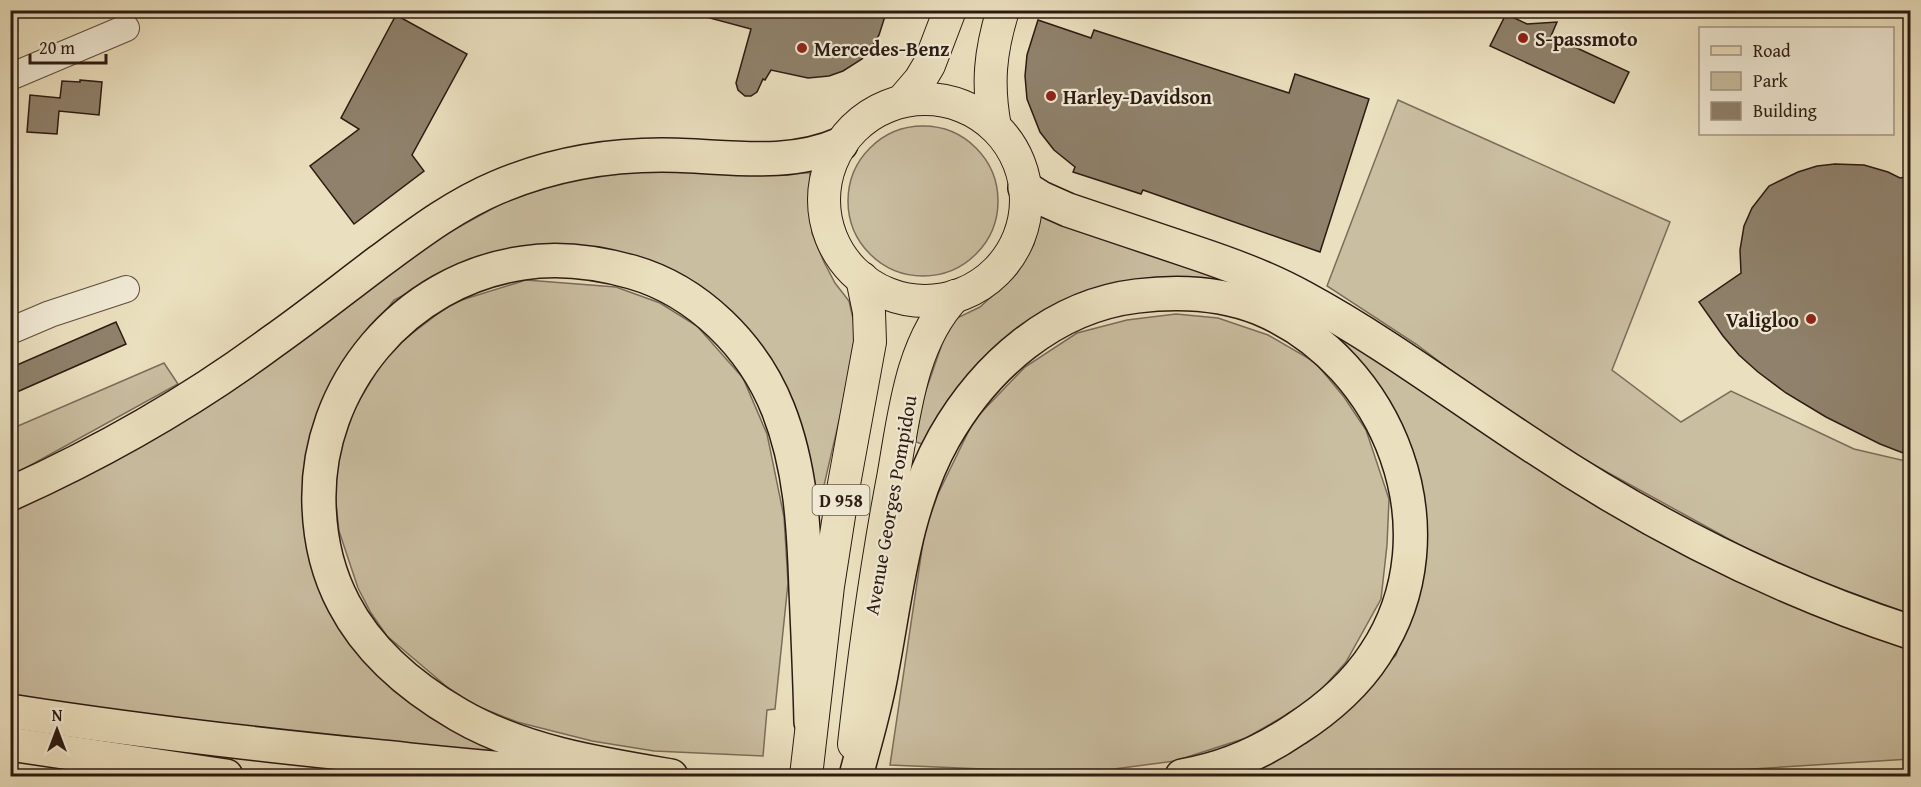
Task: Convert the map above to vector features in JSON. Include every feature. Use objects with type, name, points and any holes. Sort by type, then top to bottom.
[{"type":"highway","points":[[10,494],[79,461],[177,407],[273,342],[438,219],[498,187],[540,172],[590,160],[661,155],[779,159],[812,155],[841,144]]},
{"type":"highway","points":[[1025,189],[1068,210],[1243,270],[1289,290],[1401,357],[1534,447],[1658,523],[1778,581],[1864,616],[1911,632]]},
{"type":"highway","points":[[671,777],[535,747],[492,732],[458,714],[418,687],[378,652],[352,619],[335,586],[321,531],[319,490],[324,448],[335,411],[356,370],[383,336],[422,301],[461,280],[502,267],[544,261],[588,262],[617,268],[646,276],[682,295],[714,319],[743,348],[756,366],[776,406],[790,448],[800,495],[805,543],[811,723]]},
{"type":"highway","points":[[856,777],[863,725],[882,674],[905,544],[917,500],[944,439],[975,393],[1001,363],[1034,336],[1053,324],[1089,308],[1125,297],[1183,293],[1221,297],[1258,308],[1290,324],[1321,345],[1359,384],[1389,436],[1402,469],[1408,506],[1408,556],[1398,606],[1383,641],[1363,670],[1338,698],[1306,723],[1258,752],[1229,765],[1182,777]]},
{"type":"highway","points":[[10,711],[312,750],[523,771],[646,777]]},
{"type":"highway","points":[[10,744],[226,777]]},
{"type":"main road","points":[[902,101],[920,80],[929,65],[950,10]]},
{"type":"main road","points":[[995,127],[990,67],[1000,17]]},
{"type":"main road","points":[[929,99],[956,104],[981,115],[995,127],[1016,155],[1022,171],[1026,207],[1023,226],[1016,243],[1007,259],[995,273],[980,284],[955,296],[935,300],[906,299],[888,293],[862,278],[838,250],[825,215],[826,178],[832,160],[853,129],[884,107],[902,101],[929,99]]},
{"type":"main road","name":"D 958","points":[[806,777],[822,634],[842,496],[869,350],[869,312],[862,278]]},
{"type":"main road","name":"Avenue Georges Pompidou","points":[[863,725],[872,599],[905,412],[916,369],[928,336],[942,309],[955,296]]},
{"type":"main road","name":"D 958","points":[[851,777],[863,725]]},
{"type":"street","points":[[10,77],[126,28]]},
{"type":"street","points":[[10,331],[50,314],[126,290]]},
{"type":"green space","points":[[1398,100],[1670,222],[1612,370],[1681,422],[1731,391],[1854,449],[1910,462],[1910,614],[1811,578],[1738,544],[1576,455],[1496,404],[1416,344],[1327,286]]},
{"type":"green space","points":[[923,126],[952,132],[976,148],[992,172],[998,201],[992,230],[976,254],[952,270],[923,276],[894,270],[870,254],[854,230],[848,201],[854,172],[870,148],[894,132]]},
{"type":"green space","points":[[641,169],[810,173],[812,233],[835,283],[849,301],[854,323],[854,341],[845,395],[815,524],[736,324],[561,244],[477,257],[394,300],[352,354],[323,579],[505,752],[504,756],[191,722],[11,697],[11,509],[417,250],[508,200],[572,178]]},
{"type":"green space","points":[[1040,216],[1220,275],[1217,284],[1099,291],[928,446],[916,442],[916,425],[948,327],[957,318],[980,307],[1017,273],[1034,244]]},
{"type":"green space","points":[[526,280],[616,287],[660,303],[697,326],[743,378],[767,434],[784,517],[788,583],[775,709],[767,710],[763,756],[654,751],[592,741],[517,722],[472,704],[446,686],[387,636],[371,613],[358,588],[339,531],[335,494],[339,453],[354,409],[389,351],[452,303]]},
{"type":"green space","points":[[1176,314],[1218,318],[1268,335],[1315,362],[1344,397],[1366,430],[1389,499],[1387,545],[1381,599],[1346,662],[1312,700],[1246,738],[1175,761],[1114,769],[1007,770],[890,765],[925,529],[938,494],[974,420],[1025,367],[1077,333],[1127,320]]},
{"type":"green space","points":[[1320,321],[1910,643],[1910,759],[1640,776],[1237,776],[1343,710],[1396,655],[1417,592],[1421,539],[1316,328]]},
{"type":"green space","points":[[164,363],[178,384],[11,476],[11,429]]},
{"type":"building","name":"Mercedes-Benz","points":[[706,10],[887,10],[879,35],[872,47],[862,59],[843,71],[829,76],[808,78],[771,70],[765,80],[763,79],[757,92],[751,96],[745,96],[738,90],[736,83],[751,29],[706,17]]},
{"type":"building","points":[[1506,14],[1527,24],[1557,22],[1551,36],[1629,72],[1614,103],[1490,46]]},
{"type":"building","points":[[396,15],[467,54],[412,155],[424,171],[354,224],[310,166],[359,129],[341,118]]},
{"type":"building","points":[[1038,20],[1091,38],[1094,30],[1289,93],[1295,74],[1369,99],[1320,252],[1143,190],[1141,194],[1073,172],[1075,167],[1054,150],[1040,132],[1027,99],[1025,76],[1027,55]]},
{"type":"building","points":[[80,80],[102,82],[99,115],[59,111],[57,134],[27,132],[30,95],[60,98],[62,81],[80,82]]},
{"type":"building","name":"Valigloo","points":[[1864,165],[1900,178],[1911,176],[1911,423],[1907,423],[1903,453],[1826,417],[1786,393],[1739,355],[1699,302],[1741,273],[1740,250],[1744,226],[1752,208],[1769,186],[1798,172],[1817,166]]},
{"type":"building","points":[[116,322],[126,344],[10,395],[10,368]]},
{"type":"place","name":"S-passmoto","points":[[1523,38]]},
{"type":"place","name":"Mercedes-Benz","points":[[802,48]]},
{"type":"place","name":"Harley-Davidson","points":[[1051,96]]},
{"type":"place","name":"Valigloo","points":[[1811,319]]}]
